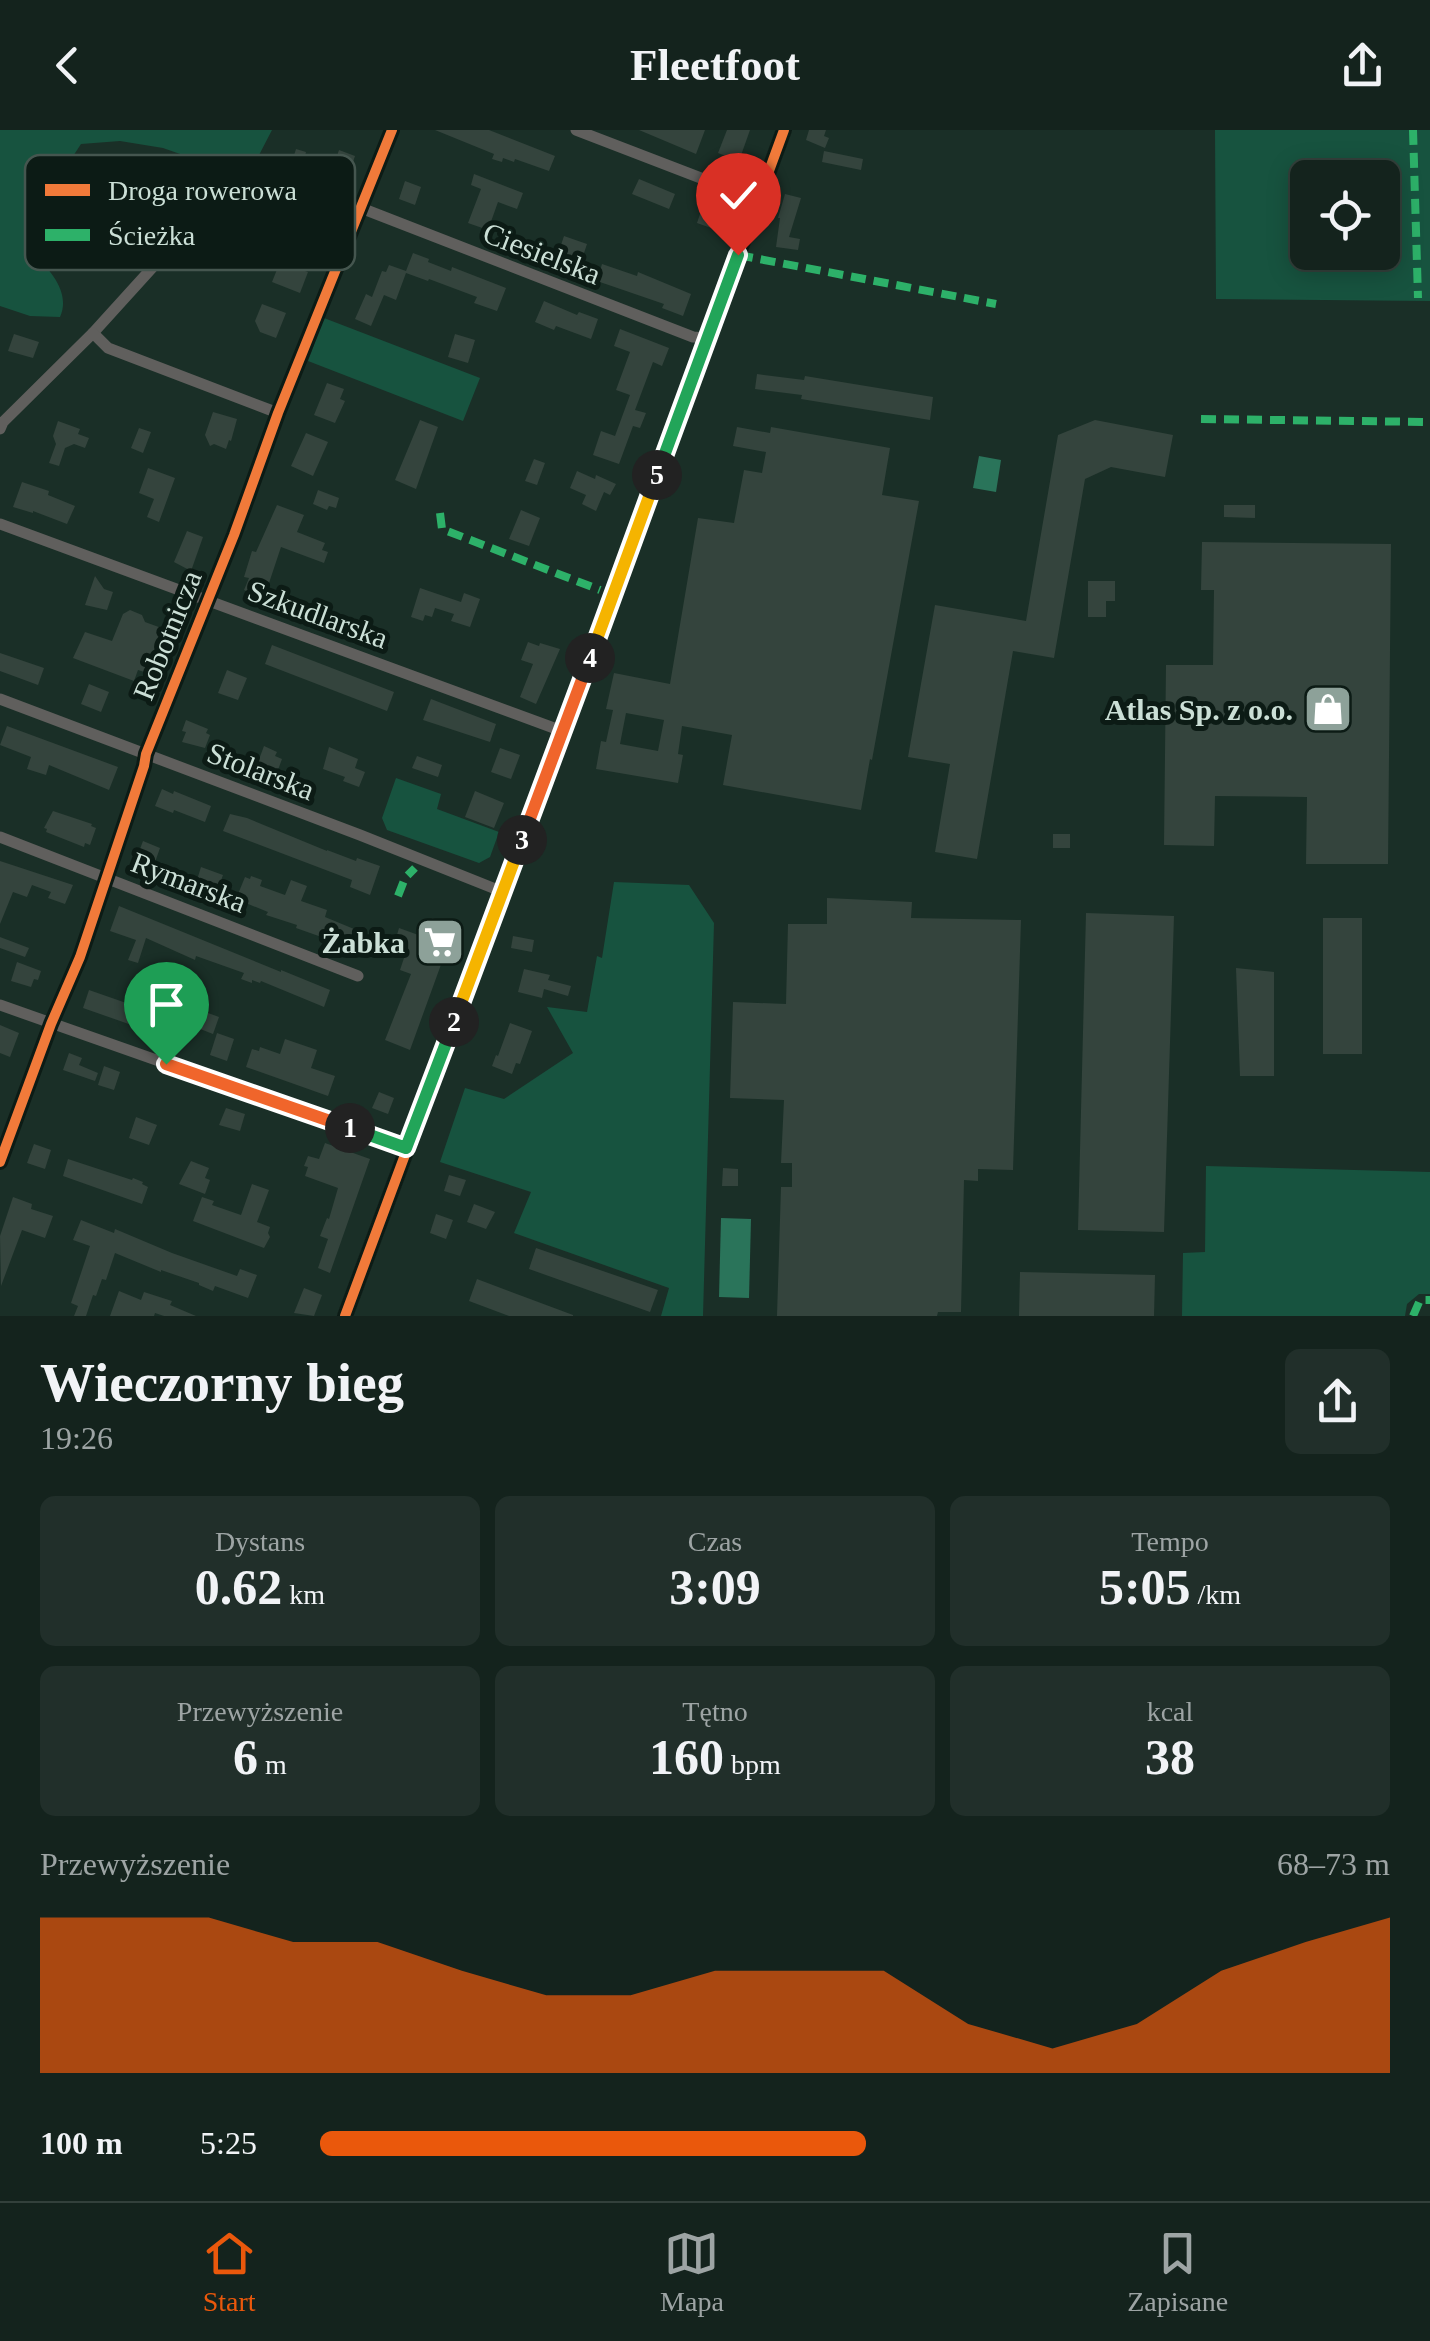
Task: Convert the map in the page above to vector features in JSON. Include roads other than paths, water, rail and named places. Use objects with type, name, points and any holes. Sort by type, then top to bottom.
[{"type":"street","name":"Robotnicza","points":[[355,223],[392,130]]},
{"type":"street","points":[[576,130],[758,200]]},
{"type":"street","points":[[345,1316],[784,130]]},
{"type":"street","name":"Ciesielska","points":[[361,208],[693,337],[707,338]]},
{"type":"street","points":[[0,429],[151,270]]},
{"type":"street","name":"Robotnicza","points":[[0,1162],[80,956],[146,754],[336,270]]},
{"type":"street","points":[[94,334],[108,348],[278,414]]},
{"type":"street","name":"Szkudlarska","points":[[0,524],[562,731]]},
{"type":"street","name":"Stolarska","points":[[0,699],[503,892]]},
{"type":"street","name":"Rymarska","points":[[0,837],[358,976]]},
{"type":"street","points":[[0,1005],[406,1148]]},
{"type":"place","name":"Atlas Sp. z o.o.","points":[[1328,709]]},
{"type":"place","name":"Żabka","points":[[440,942]]}]
